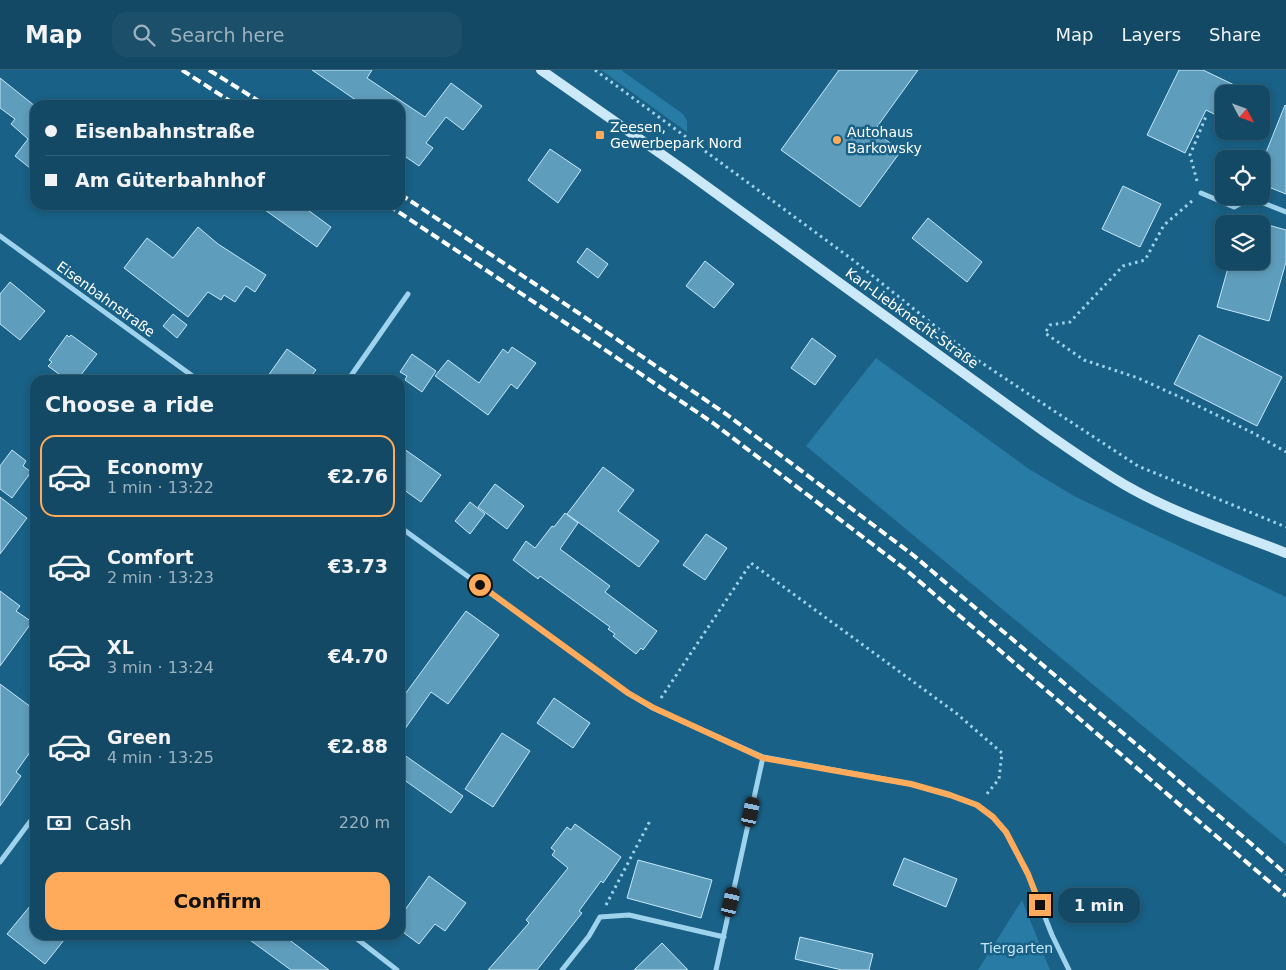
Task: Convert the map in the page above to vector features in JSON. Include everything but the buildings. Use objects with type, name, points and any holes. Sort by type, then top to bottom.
[{"type":"street","name":"Karl-Liebknecht-Straße","points":[[541,70],[684,170],[1086,460],[1125,485],[1186,514],[1286,553]]},
{"type":"street","points":[[1201,193],[1234,206],[1251,198],[1286,212]]},
{"type":"street","name":"Eisenbahnstraße","points":[[0,236],[191,375]]},
{"type":"street","points":[[351,375],[408,294]]},
{"type":"street","points":[[405,531],[628,693],[654,708],[763,758],[911,784],[977,805],[993,817],[1006,832],[1028,874],[1052,935],[1069,970]]},
{"type":"street","points":[[716,970],[763,758]]},
{"type":"street","points":[[0,862],[30,822]]},
{"type":"street","points":[[562,970],[589,936],[600,917],[629,915],[724,938]]},
{"type":"street","points":[[358,940],[397,970]]},
{"type":"path","points":[[595,70],[853,260],[976,359],[1045,405],[1138,466],[1286,527]]},
{"type":"path","points":[[1207,114],[1190,155],[1201,193],[1164,226],[1145,260],[1123,266],[1070,322],[1050,324],[1045,333],[1084,360],[1138,378],[1182,398],[1255,434],[1286,452]]},
{"type":"path","points":[[654,708],[752,563],[956,713],[1002,753],[999,779],[977,805]]},
{"type":"path","points":[[600,917],[651,818]]},
{"type":"green space","points":[[601,70],[621,70],[683,114],[687,121],[687,132]]},
{"type":"green space","points":[[876,358],[1029,469],[1074,496],[1286,597],[1286,845],[806,446]]},
{"type":"green space","name":"Tiergarten","points":[[1022,900],[1050,970],[978,970]]},
{"type":"railway","points":[[182,70],[228,100]]},
{"type":"railway","points":[[209,70],[257,100]]},
{"type":"railway","points":[[405,197],[726,414],[913,555],[1286,874]]},
{"type":"railway","points":[[396,210],[713,423],[905,569],[1286,896]]},
{"type":"place","name":"Zeesen, Gewerbepark Nord","points":[[600,135]]},
{"type":"place","name":"Autohaus Barkowsky","points":[[837,140]]},
{"type":"route","points":[[480,585],[628,693],[654,708],[763,758],[911,784],[977,805],[993,817],[1006,832],[1028,874],[1040,905]]}]
